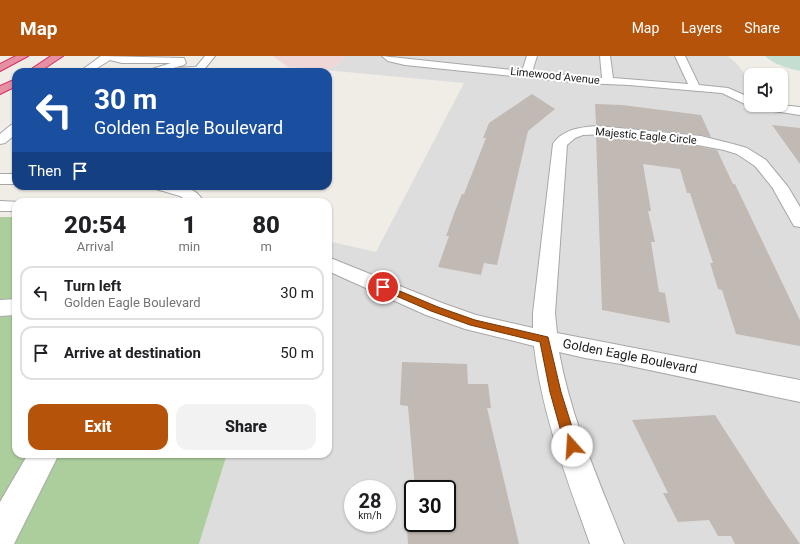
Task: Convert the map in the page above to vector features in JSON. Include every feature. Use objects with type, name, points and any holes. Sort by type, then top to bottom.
[{"type":"highway","points":[[0,68],[23,56]]},
{"type":"highway","points":[[38,68],[58,56]]},
{"type":"highway","points":[[0,91],[12,84]]},
{"type":"street","points":[[112,56],[114,59],[122,60],[181,60],[180,63],[165,68]]},
{"type":"street","points":[[90,68],[106,57],[127,56]]},
{"type":"street","points":[[179,68],[185,66],[188,63],[185,58],[187,56]]},
{"type":"street","points":[[200,68],[210,56]]},
{"type":"street","name":"Limewood Avenue","points":[[387,56],[391,59],[399,61],[526,74],[724,90],[744,99]]},
{"type":"street","points":[[451,66],[458,56]]},
{"type":"street","points":[[526,74],[532,56]]},
{"type":"street","points":[[606,56],[608,81]]},
{"type":"street","points":[[680,56],[695,88]]},
{"type":"street","points":[[788,109],[800,111]]},
{"type":"street","name":"Majestic Eagle Circle","points":[[607,544],[564,426],[551,374],[545,339],[544,313],[560,144],[565,138],[572,134],[591,130],[703,141],[740,151],[754,158],[768,170],[800,222]]},
{"type":"street","points":[[0,140],[12,131]]},
{"type":"street","points":[[0,179],[12,179]]},
{"type":"street","points":[[180,190],[191,195],[193,198]]},
{"type":"street","points":[[0,206],[12,206]]},
{"type":"street","name":"Golden Eagle Boulevard","points":[[332,265],[452,316],[473,323],[800,391]]},
{"type":"street","points":[[0,308],[12,307]]},
{"type":"street","points":[[0,535],[42,458]]},
{"type":"shaded area","points":[[273,56],[345,56],[336,66],[330,68],[288,67]]},
{"type":"shaded area","points":[[345,56],[728,56],[744,73],[744,112],[788,112],[788,105],[800,107],[800,544],[199,544],[226,458],[332,458],[332,242],[376,252],[464,83],[332,71],[332,68],[330,68],[336,66]]},
{"type":"green space","points":[[765,56],[800,56],[800,71],[781,66]]},
{"type":"green space","points":[[0,217],[12,217],[12,458],[226,458],[199,544],[0,544]]},
{"type":"building","points":[[532,94],[555,109],[528,131],[497,265],[484,263],[481,275],[438,267],[449,236],[446,236],[486,138],[483,138],[489,123]]},
{"type":"building","points":[[595,104],[622,105],[701,115],[711,137],[596,125]]},
{"type":"building","points":[[772,125],[800,128],[800,164]]},
{"type":"building","points":[[596,136],[687,144],[717,150],[733,184],[735,184],[800,320],[800,346],[736,334],[722,290],[718,289],[710,263],[713,263],[690,193],[687,193],[680,169],[643,164],[651,211],[648,211],[655,242],[651,242],[659,292],[665,293],[670,323],[602,310]]},
{"type":"building","points":[[402,362],[467,364],[468,384],[488,384],[491,408],[487,408],[519,544],[408,544],[407,532],[456,532],[456,480],[414,480],[408,406],[400,405]]},
{"type":"building","points":[[715,415],[800,544],[735,544],[731,536],[718,536],[709,520],[678,522],[663,493],[668,493],[632,420]]},
{"type":"route","points":[[383,287],[434,309],[473,323],[545,339],[560,412],[572,446]]}]
